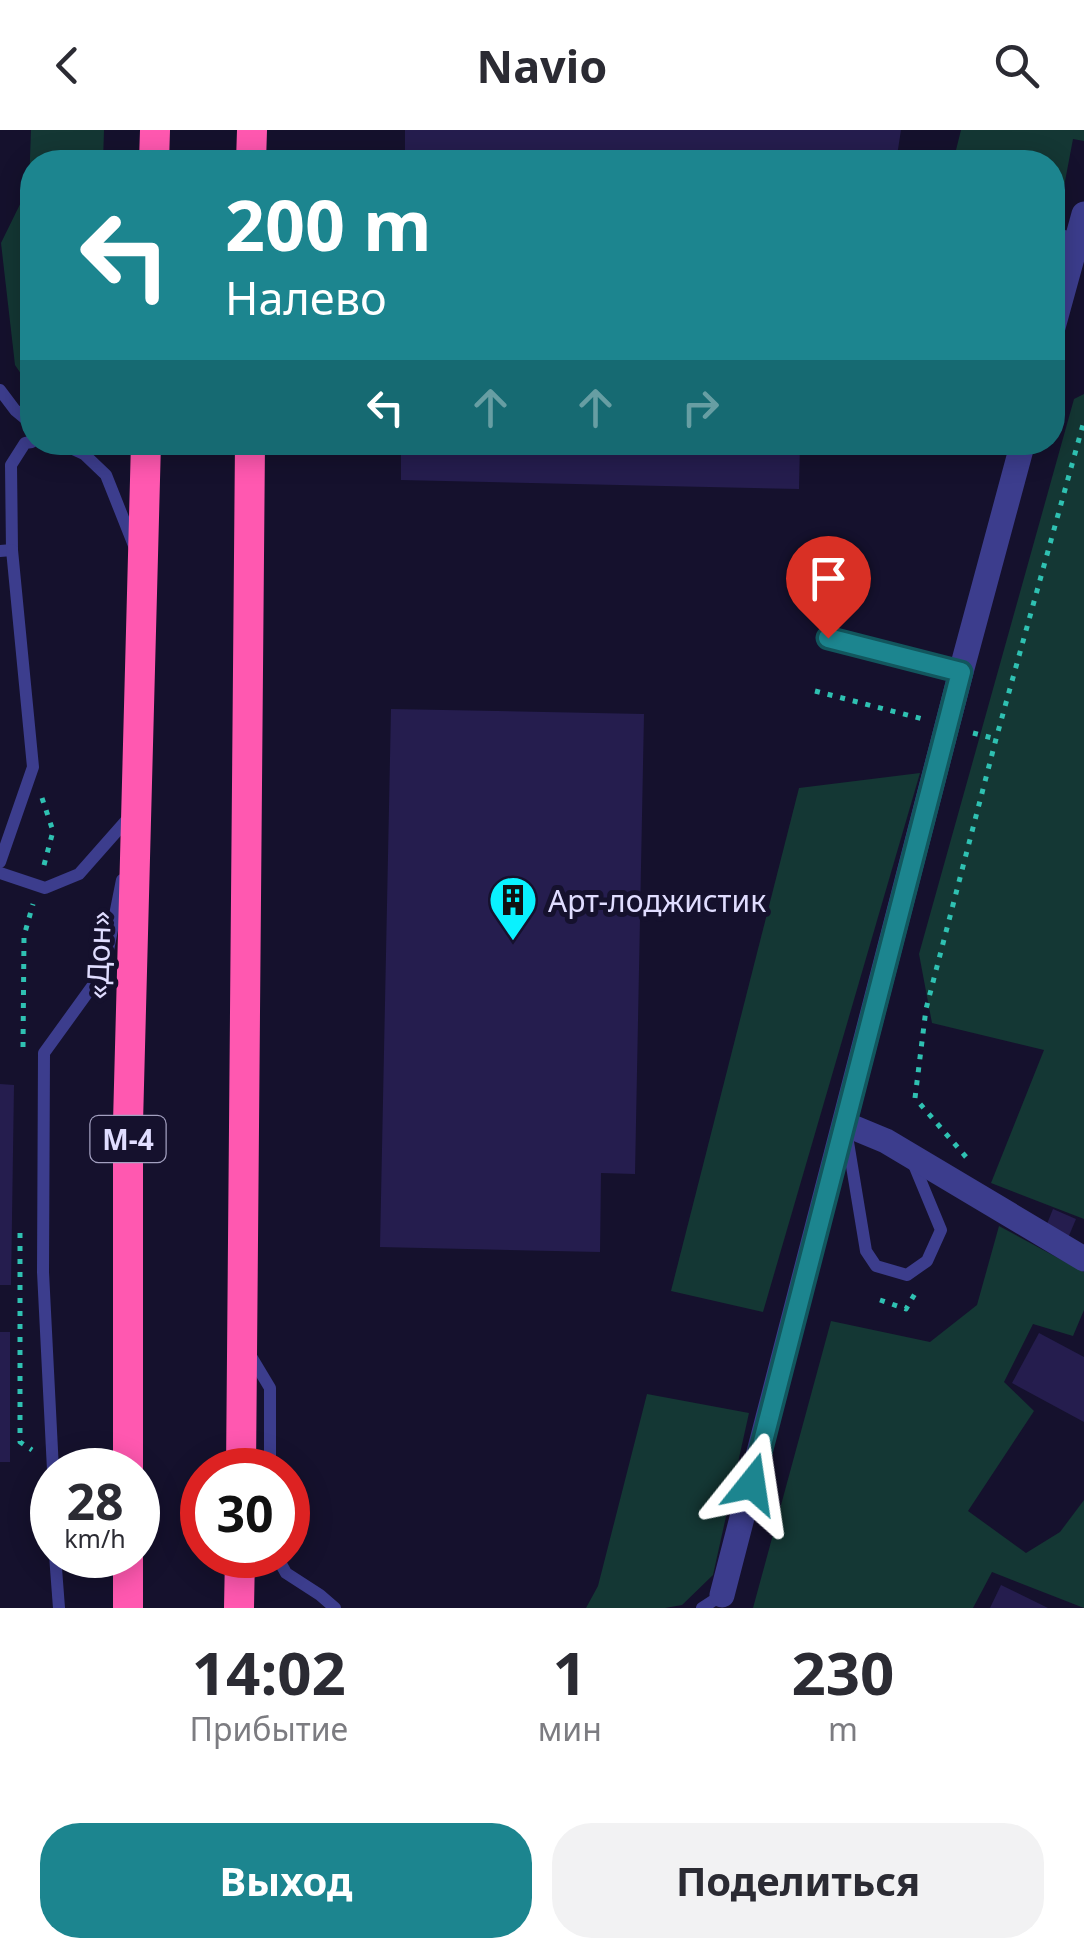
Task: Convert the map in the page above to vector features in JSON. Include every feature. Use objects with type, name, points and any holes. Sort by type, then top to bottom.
[{"type":"highway","name":"«Дон»","points":[[128,1448],[128,1123],[146,455]]},
{"type":"highway","points":[[242,1448],[250,455]]},
{"type":"highway","points":[[128,1578],[128,1608]]},
{"type":"highway","points":[[239,1608],[240,1578]]},
{"type":"street","points":[[1065,261],[1071,229]]},
{"type":"street","points":[[714,1604],[845,1124],[1019,455]]},
{"type":"street","points":[[845,1124],[886,1142],[1084,1259]]},
{"type":"lane","points":[[0,390],[20,414]]},
{"type":"lane","points":[[0,862],[32,767],[6,550],[11,465],[20,452]]},
{"type":"lane","points":[[85,455],[106,475],[143,568]]},
{"type":"lane","points":[[828,638],[961,672]]},
{"type":"lane","points":[[0,873],[46,888],[79,874],[136,809]]},
{"type":"lane","points":[[52,1448],[43,1272],[44,1053],[104,970],[136,809]]},
{"type":"lane","points":[[845,1124],[866,1251],[876,1266],[908,1275],[927,1261],[940,1230],[911,1158]]},
{"type":"lane","points":[[244,1344],[270,1388],[270,1448]]},
{"type":"lane","points":[[57,1578],[59,1608]]},
{"type":"lane","points":[[292,1578],[335,1608]]},
{"type":"path","points":[[972,1192],[980,1174],[915,1098],[926,1009],[1084,422]]},
{"type":"path","points":[[815,691],[947,725]]},
{"type":"path","points":[[880,1300],[906,1309],[916,1292]]},
{"type":"green space","points":[[31,130],[104,130],[103,150],[30,150]]},
{"type":"green space","points":[[961,130],[1084,130],[1084,141],[1073,139],[1065,181],[1065,150],[956,150]]},
{"type":"green space","points":[[20,204],[20,372],[15,365],[1,243]]},
{"type":"green space","points":[[1084,394],[1084,1219],[991,1183],[1044,1050],[932,1023],[919,954],[1058,455],[1065,455],[1065,431],[1074,399]]},
{"type":"green space","points":[[920,773],[763,1312],[671,1291],[799,788]]},
{"type":"green space","points":[[999,1226],[1084,1272],[1084,1310],[1073,1336],[1033,1324],[1004,1382],[1034,1411],[968,1511],[1026,1553],[1060,1532],[1084,1500],[1084,1608],[992,1572],[973,1608],[753,1608],[831,1321],[930,1342],[977,1305]]},
{"type":"green space","points":[[647,1394],[749,1413],[713,1575],[682,1605],[586,1608],[598,1586]]},
{"type":"building","points":[[405,130],[901,130],[898,150],[405,150]]},
{"type":"building","points":[[401,455],[800,455],[799,489],[401,480]]},
{"type":"building","name":"Арт-лоджистик","points":[[391,709],[644,714],[635,1174],[601,1173],[600,1252],[380,1247]]},
{"type":"building","points":[[0,1084],[14,1085],[11,1285],[0,1285]]},
{"type":"building","points":[[1053,1209],[1076,1219],[1068,1238],[1045,1229]]},
{"type":"building","points":[[0,1332],[10,1332],[10,1462],[0,1462]]},
{"type":"building","points":[[1039,1333],[1084,1357],[1084,1422],[1012,1383]]},
{"type":"building","points":[[1001,1585],[1048,1608],[990,1608]]},
{"type":"place","name":"Арт-лоджистик","points":[[513,942]]},
{"type":"route","points":[[752,1484],[961,672],[828,638]]}]
